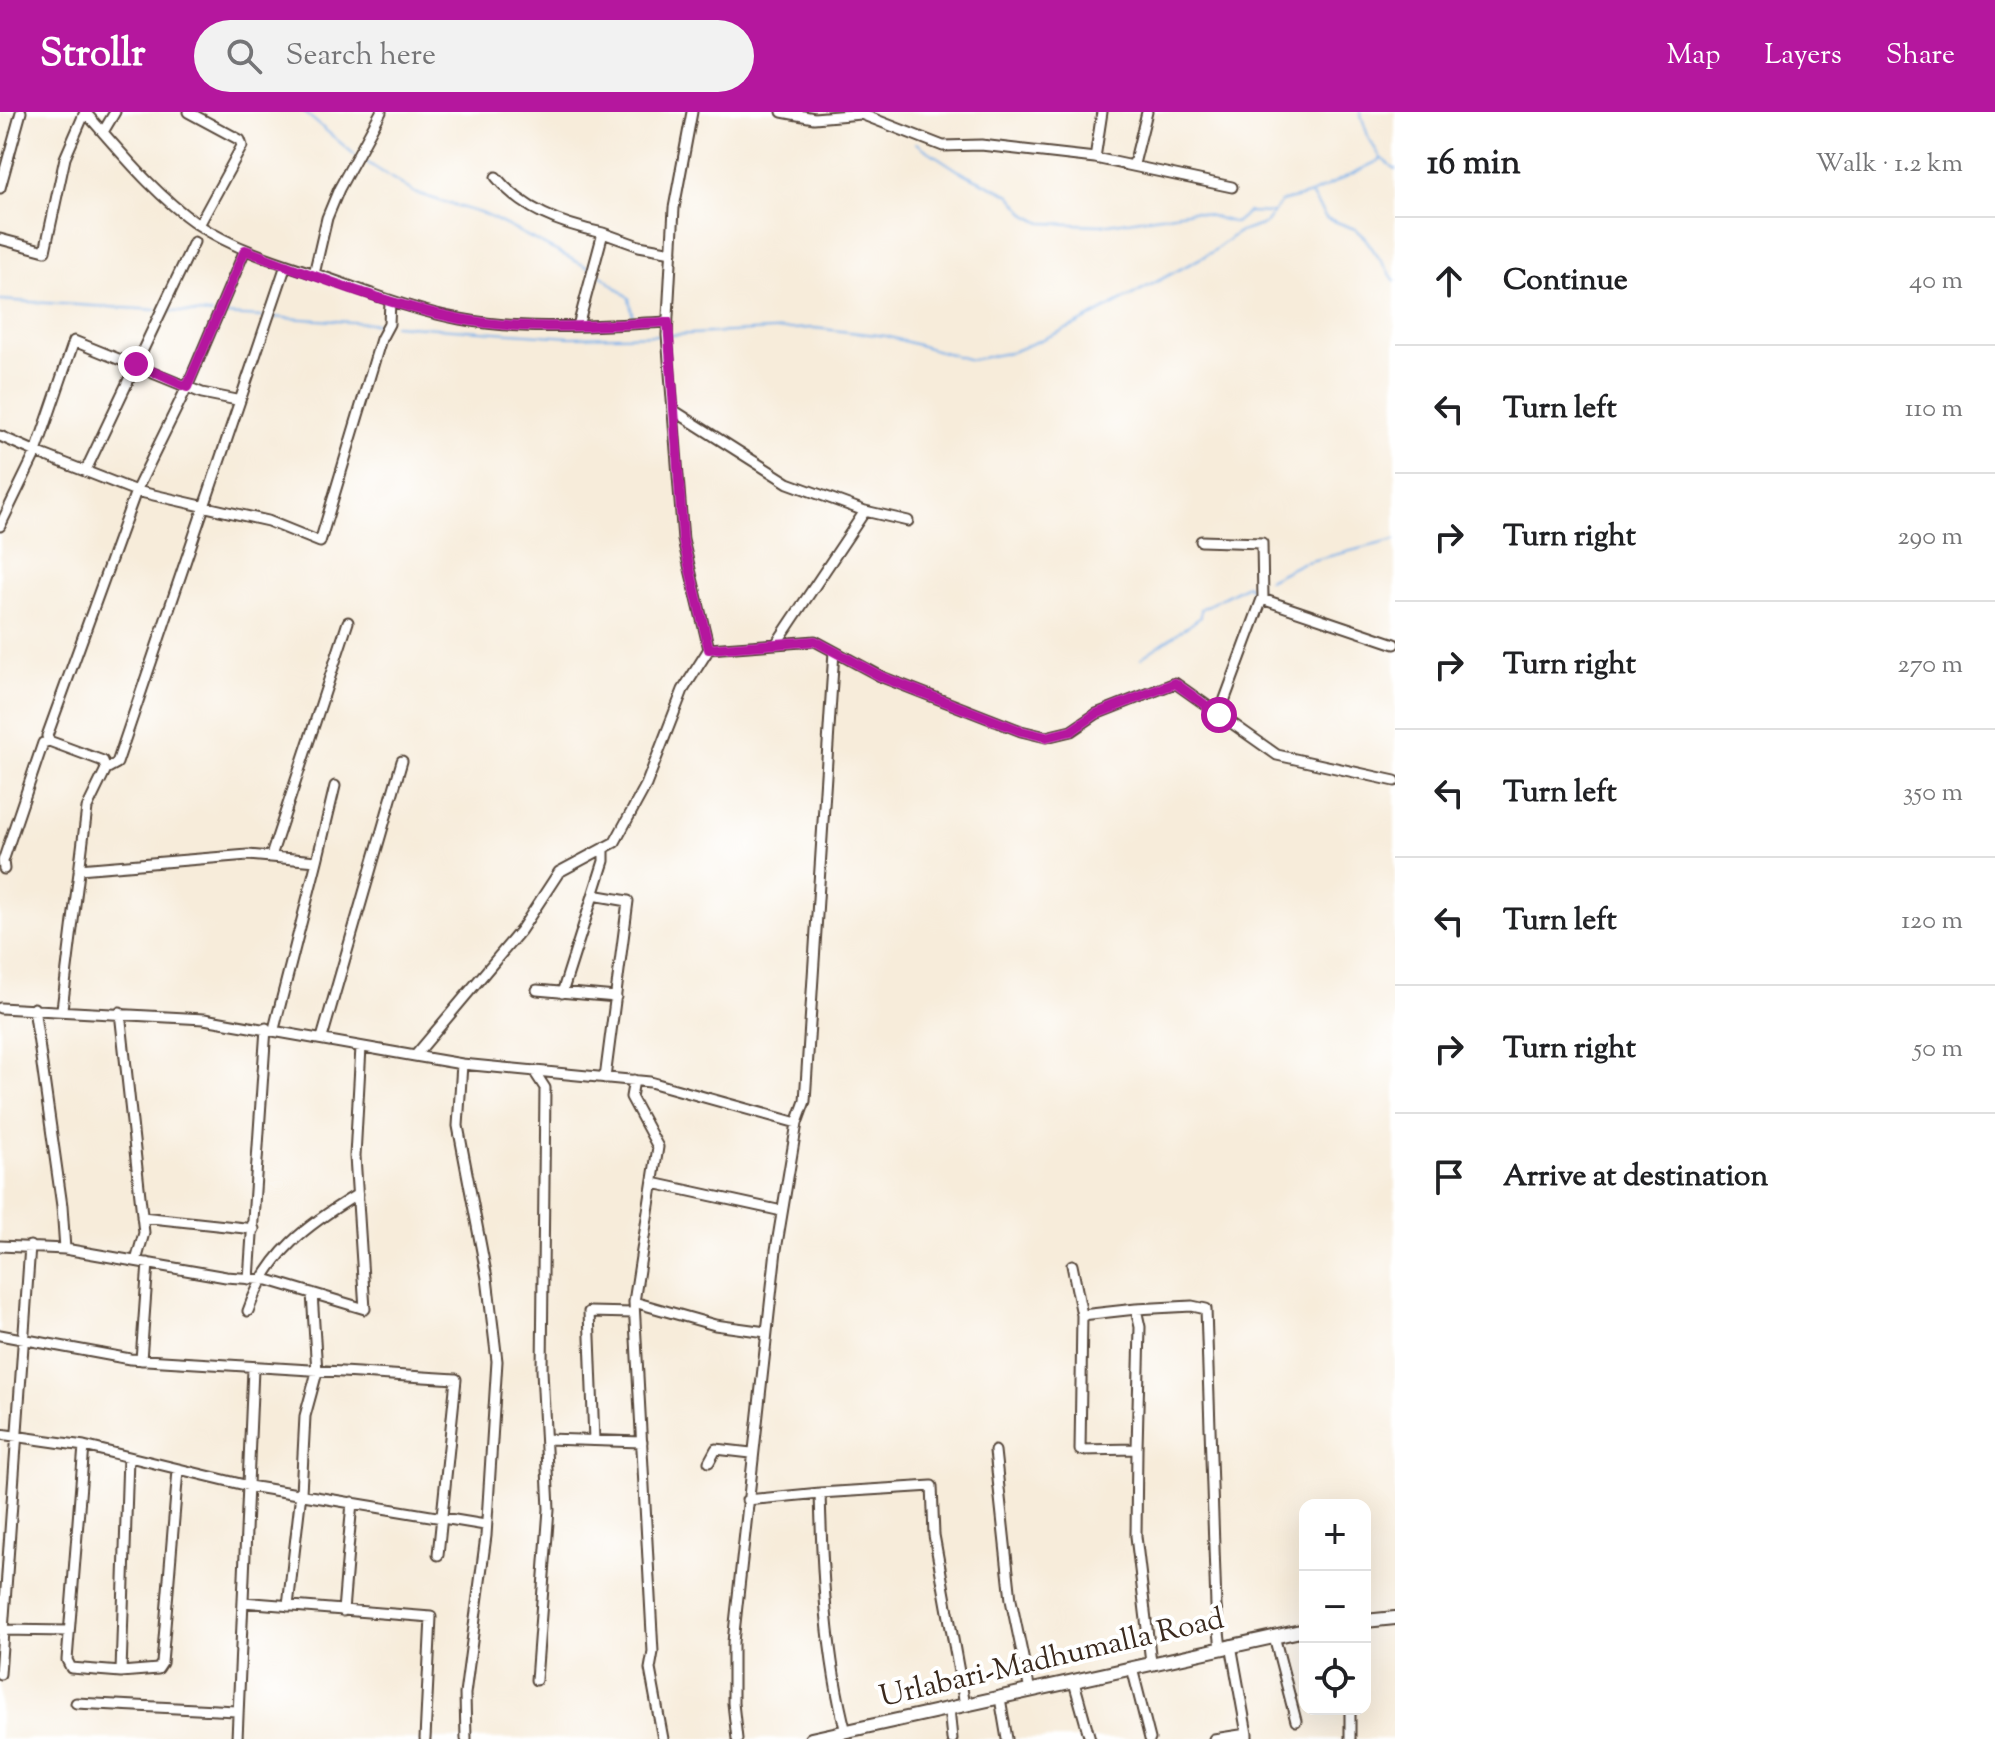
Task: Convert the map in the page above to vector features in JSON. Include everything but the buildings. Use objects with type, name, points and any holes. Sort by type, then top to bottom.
[{"type":"main road","points":[[1371,1620],[1395,1618]]},
{"type":"main road","name":"Urlabari-Madhumalla Road","points":[[811,1739],[1299,1631]]},
{"type":"street","points":[[0,188],[21,112]]},
{"type":"street","points":[[0,239],[45,251],[65,158],[85,112],[149,185],[199,225],[245,250],[286,265],[390,301],[460,319],[578,326],[668,322]]},
{"type":"street","points":[[103,132],[115,112]]},
{"type":"street","points":[[188,112],[240,140],[242,146],[199,225]]},
{"type":"street","points":[[314,274],[327,218],[339,189],[381,112]]},
{"type":"street","points":[[415,1056],[521,930],[559,872],[615,842],[646,785],[683,690],[709,649],[683,540],[668,322],[674,208],[692,112]]},
{"type":"street","points":[[782,112],[814,118],[861,114],[943,146],[981,145],[1095,158],[1232,187]]},
{"type":"street","points":[[1095,158],[1102,112]]},
{"type":"street","points":[[1134,164],[1147,112]]},
{"type":"street","points":[[496,177],[515,200],[532,209],[639,246],[672,252]]},
{"type":"street","points":[[578,326],[603,233]]},
{"type":"street","points":[[86,470],[194,242]]},
{"type":"street","points":[[49,741],[47,736],[63,689],[136,491],[187,387],[245,250]]},
{"type":"street","points":[[62,1009],[87,808],[106,769],[117,763],[206,507],[237,400],[286,265]]},
{"type":"street","points":[[0,436],[136,491],[268,521],[320,542],[381,339],[389,324],[390,301]]},
{"type":"street","points":[[0,526],[36,452],[74,341],[187,387],[237,400]]},
{"type":"street","points":[[673,410],[788,483],[865,511],[908,521]]},
{"type":"street","points":[[776,644],[865,511]]},
{"type":"street","points":[[1201,541],[1262,543],[1263,599],[1219,715]]},
{"type":"street","points":[[1263,599],[1395,644]]},
{"type":"street","points":[[271,856],[348,622]]},
{"type":"street","points":[[709,649],[815,641],[882,677],[1021,731],[1046,737],[1071,731],[1096,714],[1175,683],[1277,755],[1395,781]]},
{"type":"street","points":[[737,1739],[733,1703],[733,1642],[751,1453],[782,1211],[807,1084],[834,651]]},
{"type":"street","points":[[4,869],[3,861],[43,743],[49,741],[103,761],[106,769]]},
{"type":"street","points":[[322,1038],[402,761]]},
{"type":"street","points":[[248,1311],[254,1279],[248,1259],[254,1229],[270,1029],[335,786]]},
{"type":"street","points":[[562,993],[604,861],[604,848]]},
{"type":"street","points":[[79,869],[163,860],[271,856],[317,861]]},
{"type":"street","points":[[593,895],[628,901],[605,1078]]},
{"type":"street","points":[[537,990],[616,997]]},
{"type":"street","points":[[0,1008],[120,1012],[270,1029],[462,1064],[634,1080],[797,1123]]},
{"type":"street","points":[[34,1008],[62,1206],[65,1249]]},
{"type":"street","points":[[120,1012],[144,1233],[136,1261]]},
{"type":"street","points":[[0,1246],[65,1249],[254,1279],[365,1309],[355,1156],[361,1047]]},
{"type":"street","points":[[462,1064],[458,1126],[487,1278],[497,1361],[476,1629],[465,1694],[466,1739]]},
{"type":"street","points":[[534,1071],[545,1088],[542,1370],[547,1439],[547,1559],[536,1680]]},
{"type":"street","points":[[634,1080],[631,1097],[658,1147],[634,1313],[653,1652],[650,1669],[663,1739]]},
{"type":"street","points":[[653,1183],[782,1211]]},
{"type":"street","points":[[254,1279],[311,1222],[358,1194]]},
{"type":"street","points":[[142,1217],[254,1229]]},
{"type":"street","points":[[0,1674],[26,1340],[30,1246]]},
{"type":"street","points":[[141,1360],[148,1263]]},
{"type":"street","points":[[1072,1265],[1082,1315],[1080,1450],[1137,1449]]},
{"type":"street","points":[[288,1606],[301,1493],[305,1416],[317,1372],[312,1293]]},
{"type":"street","points":[[634,1302],[715,1325],[766,1332]]},
{"type":"street","points":[[1082,1315],[1192,1306],[1206,1309],[1216,1606],[1247,1737],[1214,1739]]},
{"type":"street","points":[[1136,1309],[1140,1327],[1136,1536],[1151,1662]]},
{"type":"street","points":[[594,1440],[589,1312],[634,1313]]},
{"type":"street","points":[[0,1335],[141,1360],[456,1379],[438,1555]]},
{"type":"street","points":[[237,1739],[253,1369]]},
{"type":"street","points":[[0,1434],[84,1446],[249,1486],[485,1525]]},
{"type":"street","points":[[547,1439],[642,1442]]},
{"type":"street","points":[[84,1446],[68,1631],[68,1666],[121,1672],[158,1669],[162,1663],[178,1470]]},
{"type":"street","points":[[709,1462],[716,1449],[751,1453]]},
{"type":"street","points":[[995,1451],[1011,1600],[1030,1691]]},
{"type":"street","points":[[121,1672],[128,1457]]},
{"type":"street","points":[[747,1500],[932,1486],[934,1535],[965,1705]]},
{"type":"street","points":[[820,1493],[827,1605],[838,1703],[846,1732]]},
{"type":"street","points":[[343,1611],[352,1502]]},
{"type":"street","points":[[243,1602],[431,1617],[425,1739]]},
{"type":"street","points":[[3,1630],[68,1631]]},
{"type":"street","points":[[1274,1636],[1296,1721]]},
{"type":"street","points":[[1132,1668],[1150,1739]]},
{"type":"street","points":[[1074,1682],[1090,1739]]},
{"type":"street","points":[[1000,1698],[1007,1739]]},
{"type":"street","points":[[76,1703],[236,1711]]},
{"type":"street","points":[[949,1708],[952,1739]]},
{"type":"street","points":[[1350,1715],[1350,1739]]},
{"type":"waterway","points":[[304,112],[355,155]]},
{"type":"waterway","points":[[1360,112],[1369,139],[1381,158]]},
{"type":"waterway","points":[[916,143],[959,171],[1010,195],[1027,215],[1042,223],[1102,225],[1193,211],[1235,223],[1248,212],[1272,213]]},
{"type":"waterway","points":[[360,158],[415,193],[486,215],[591,269]]},
{"type":"waterway","points":[[670,335],[814,328],[886,336],[971,360],[1012,352],[1076,325],[1212,252],[1237,233],[1265,224],[1281,202],[1311,194],[1382,159],[1395,169]]},
{"type":"waterway","points":[[1312,196],[1326,218],[1355,229],[1365,238],[1395,281]]},
{"type":"waterway","points":[[597,272],[629,298],[633,318]]},
{"type":"waterway","points":[[0,300],[156,310]]},
{"type":"waterway","points":[[167,311],[212,314]]},
{"type":"waterway","points":[[223,315],[264,317]]},
{"type":"waterway","points":[[270,317],[384,324]]},
{"type":"waterway","points":[[394,325],[570,337],[663,335]]},
{"type":"waterway","points":[[1268,580],[1302,563],[1395,540]]},
{"type":"waterway","points":[[1141,658],[1201,617],[1201,609],[1247,585],[1252,590],[1259,586]]},
{"type":"route","points":[[136,364],[187,387],[245,250],[390,301],[460,319],[515,325],[578,326],[668,322],[675,468],[683,540],[709,649],[815,641],[882,677],[1021,731],[1046,737],[1071,731],[1096,714],[1175,683],[1219,715]]}]
